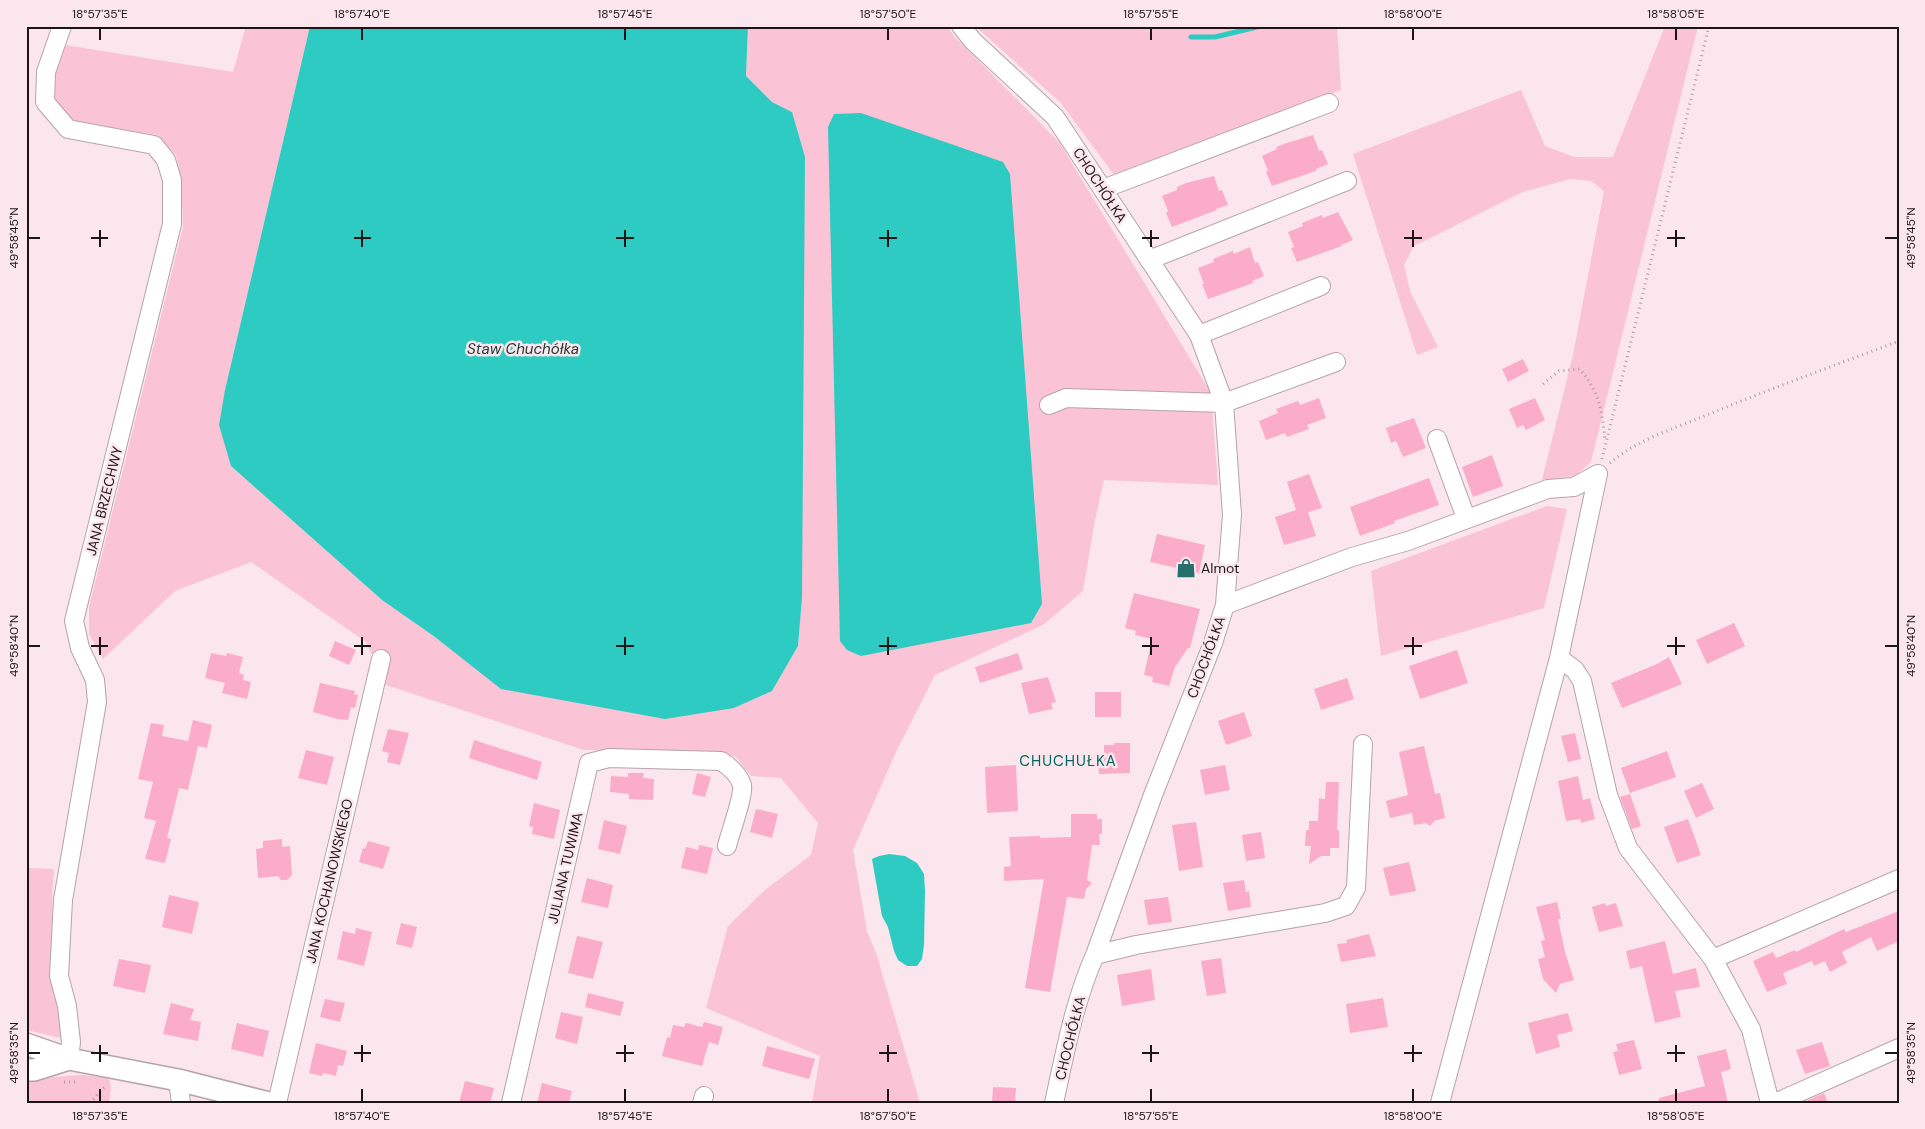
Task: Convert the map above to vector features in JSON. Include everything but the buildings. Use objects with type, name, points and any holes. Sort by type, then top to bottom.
[{"type":"main road","points":[[26,1044],[69,1059],[178,1080],[270,1103]]},
{"type":"main road","points":[[26,1070],[34,1070],[69,1059]]},
{"type":"street","name":"JANA BRZECHWY","points":[[62,26],[46,72],[45,102],[68,129],[154,145],[166,160],[172,180],[172,224],[74,622],[80,648],[95,680],[97,702],[63,900],[59,976],[67,1006],[71,1042],[69,1059]]},
{"type":"street","name":"CHOCHÓŁKA","points":[[961,26],[974,41],[1055,117],[1199,335],[1224,404],[1232,515],[1224,605],[1213,643],[1153,795],[1085,978],[1072,1023],[1054,1103]]},
{"type":"street","points":[[1103,189],[1329,102]]},
{"type":"street","points":[[1149,260],[1348,181]]},
{"type":"street","points":[[1199,335],[1321,286]]},
{"type":"street","points":[[1049,405],[1066,398],[1224,404],[1336,362]]},
{"type":"street","points":[[1437,439],[1466,518]]},
{"type":"street","points":[[1224,605],[1352,557],[1408,541],[1548,489],[1574,487],[1598,474]]},
{"type":"street","points":[[1440,1103],[1559,658],[1598,474]]},
{"type":"street","points":[[1559,658],[1575,670],[1582,681],[1608,795],[1628,848],[1713,959],[1751,1029],[1770,1103]]},
{"type":"street","name":"JANA KOCHANOWSKIEGO","points":[[277,1103],[381,659]]},
{"type":"street","points":[[1095,955],[1136,945],[1325,913],[1346,906],[1356,888],[1363,744]]},
{"type":"street","name":"JULIANA TUWIMA","points":[[511,1103],[589,762],[609,758],[721,761],[730,766],[742,784],[742,794],[727,846]]},
{"type":"street","points":[[1713,959],[1899,878]]},
{"type":"street","points":[[1775,1103],[1899,1048]]},
{"type":"street","points":[[178,1080],[181,1103]]},
{"type":"path","points":[[1598,474],[1709,26]]},
{"type":"path","points":[[1598,474],[1618,455],[1661,434],[1757,394],[1899,341]]},
{"type":"path","points":[[1543,384],[1559,371],[1580,370],[1592,384],[1602,410],[1605,444]]},
{"type":"path","points":[[55,1083],[85,1082]]},
{"type":"path","points":[[90,1103],[102,1089],[110,1084],[102,1084]]},
{"type":"shaded area","points":[[246,26],[310,26],[225,390],[231,466],[382,600],[435,637],[772,691],[798,646],[802,598],[792,112],[772,102],[746,76],[748,26],[948,26],[953,35],[1059,142],[1211,393],[1218,485],[1104,480],[1083,591],[1043,625],[935,675],[896,752],[853,850],[867,931],[877,956],[920,1103],[812,1103],[820,1056],[706,1008],[728,926],[765,890],[811,855],[818,823],[781,778],[751,776],[736,757],[709,751],[584,750],[386,685],[366,642],[251,562],[175,591],[103,659],[89,634],[89,607],[183,227],[181,179],[176,155],[157,135],[73,121],[54,99],[56,73],[65,45],[233,72]]},
{"type":"shaded area","points":[[975,26],[1337,26],[1341,90],[1115,176],[1060,102]]},
{"type":"shaded area","points":[[1665,26],[1698,26],[1591,462],[1575,476],[1542,480],[1573,355],[1604,191],[1591,181],[1570,179],[1523,192],[1414,246],[1404,265],[1410,291],[1438,347],[1417,355],[1353,154],[1521,90],[1545,146],[1574,157],[1613,157]]},
{"type":"shaded area","points":[[1547,506],[1567,509],[1544,608],[1381,656],[1371,571]]},
{"type":"shaded area","points":[[26,868],[54,869],[52,932],[61,1038],[26,1030]]},
{"type":"shaded area","points":[[82,1075],[109,1078],[111,1088],[109,1103],[26,1103],[26,1079]]},
{"type":"water","name":"Staw Chuchółka","points":[[310,26],[748,26],[746,76],[772,102],[792,112],[805,157],[802,598],[798,646],[772,691],[734,708],[665,719],[501,689],[435,637],[382,600],[231,466],[219,425],[225,390]]},
{"type":"water","points":[[861,113],[1003,162],[1010,174],[1042,604],[1031,623],[861,656],[847,650],[840,641],[828,127],[834,114]]},
{"type":"water","points":[[889,854],[905,856],[917,863],[924,874],[924,945],[922,959],[917,966],[907,966],[898,960],[888,927],[882,916],[872,859]]},
{"type":"waterway","points":[[1191,37],[1215,37],[1261,26]]},
{"type":"place","name":"Almot","points":[[1186,568]]},
{"type":"district","name":"CHUCHUŁKA","points":[[1068,761]]}]
